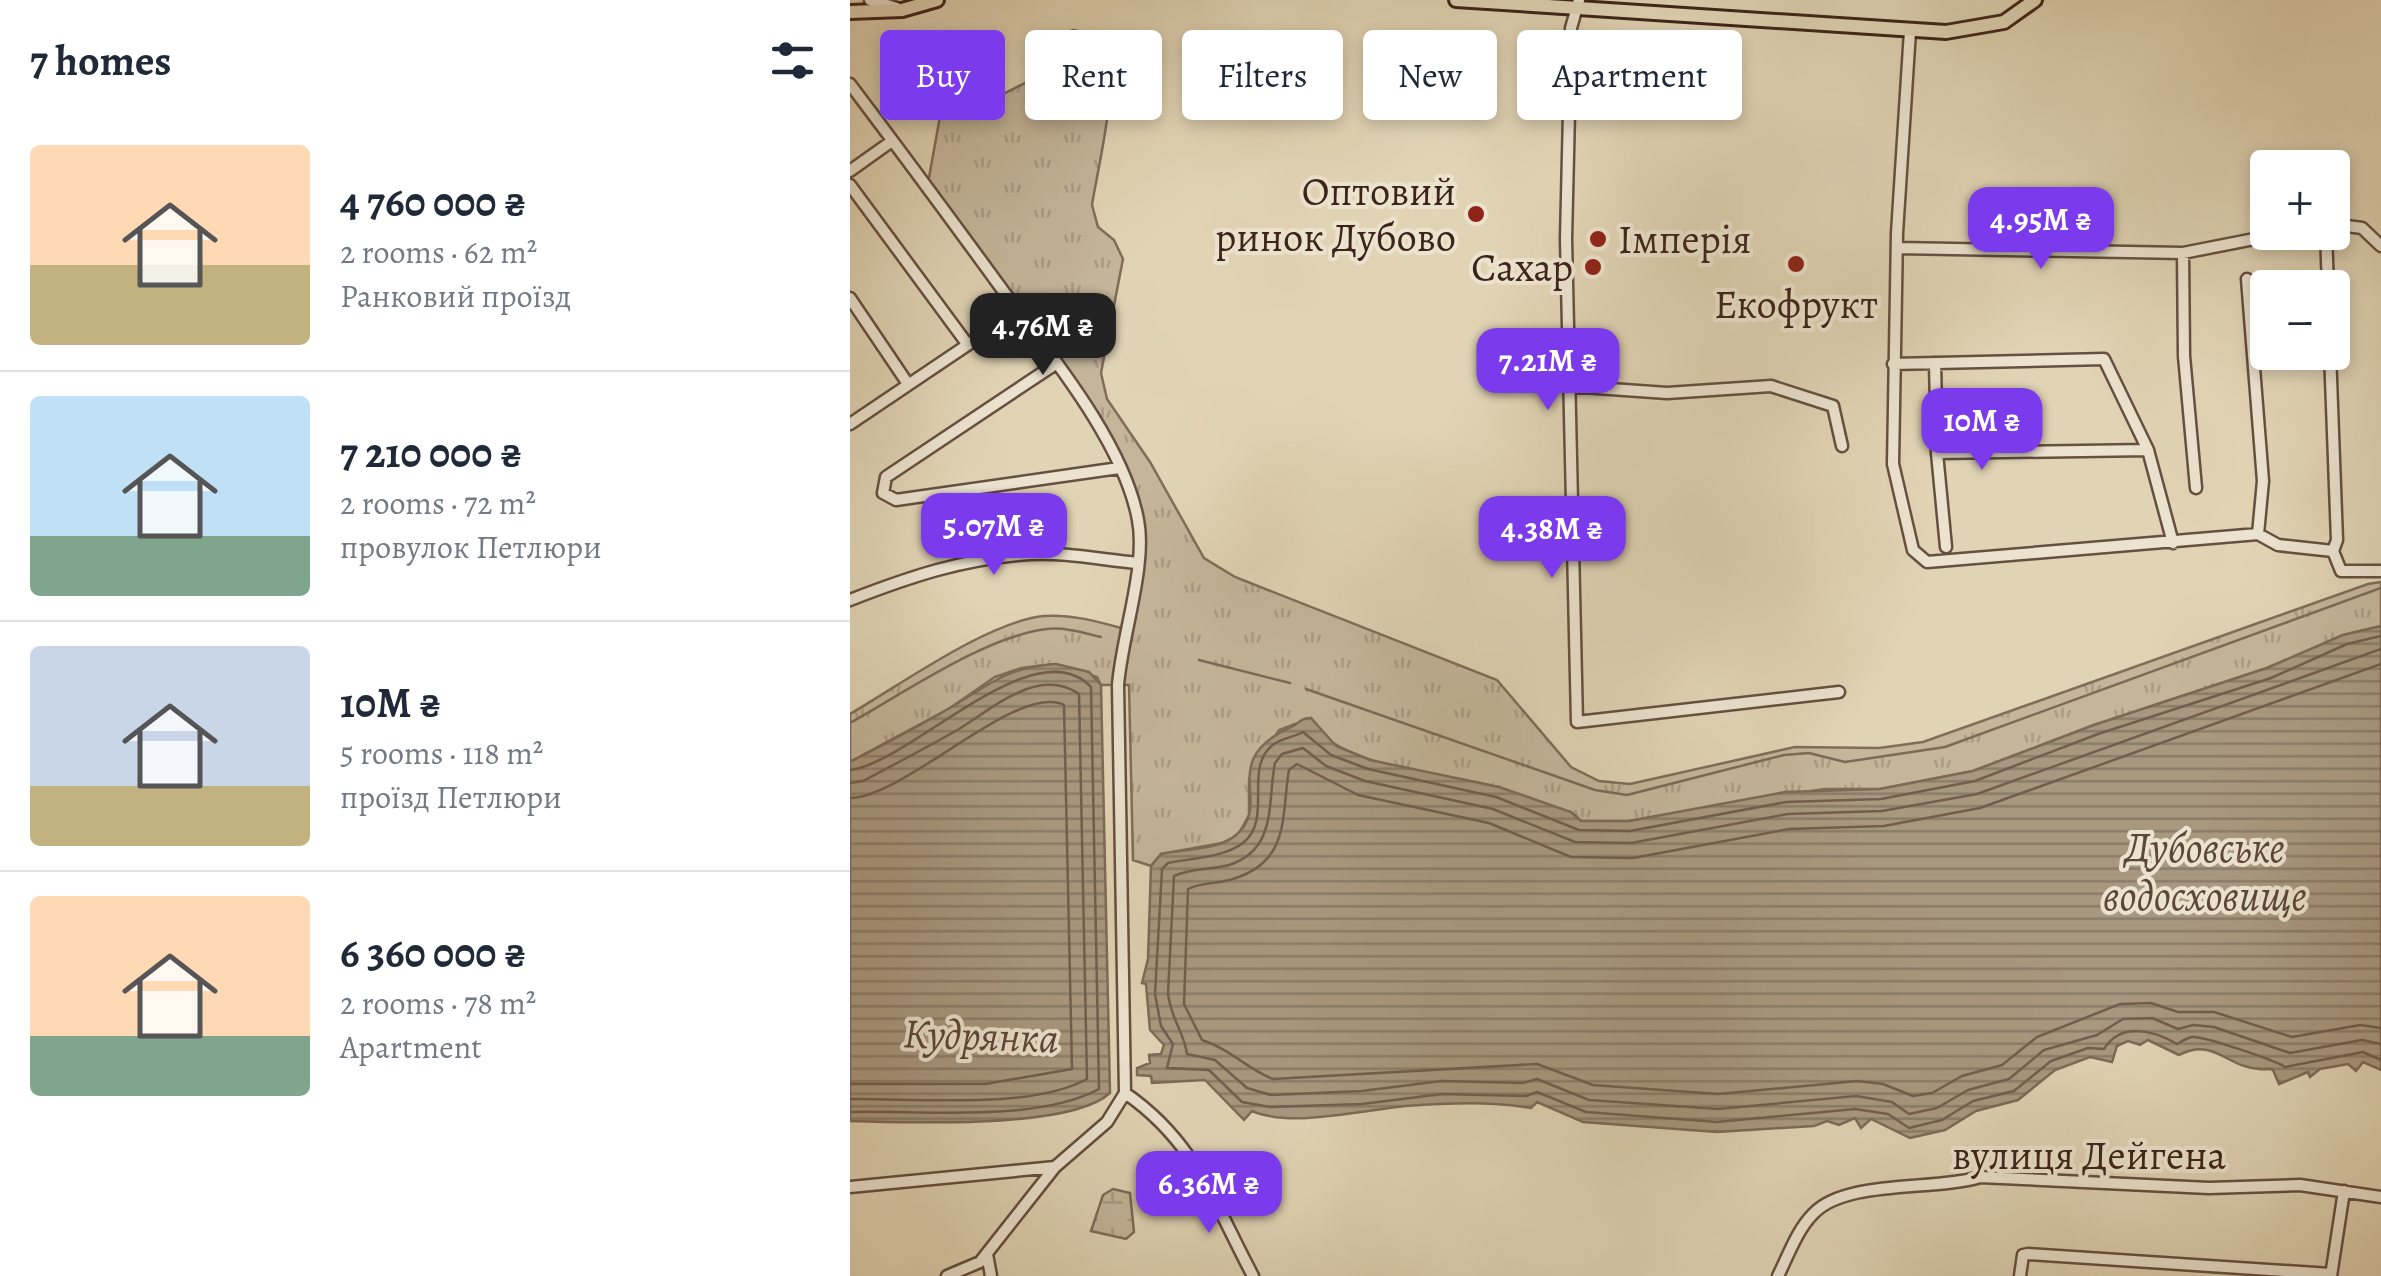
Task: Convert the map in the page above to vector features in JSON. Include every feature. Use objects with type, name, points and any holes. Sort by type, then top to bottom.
[{"type":"main road","points":[[850,12],[902,10],[937,0]]},
{"type":"main road","points":[[1456,0],[1578,4],[1910,31],[1986,28],[2004,22],[2036,0]]},
{"type":"street","points":[[870,0],[902,10]]},
{"type":"street","points":[[1578,4],[1570,48],[1568,386],[1577,722],[1838,692]]},
{"type":"street","points":[[1910,31],[1892,364],[1893,464],[1901,512],[1913,550],[1928,562],[2258,534],[2278,545],[2334,551]]},
{"type":"street","points":[[850,84],[1057,364],[1119,468],[1139,521],[1138,563],[1121,642],[1118,685],[1126,1093],[1107,1122],[1055,1166],[987,1254],[947,1276]]},
{"type":"street","points":[[850,171],[892,140]]},
{"type":"street","points":[[850,185],[968,345]]},
{"type":"street","points":[[2350,226],[2362,228],[2381,246]]},
{"type":"street","points":[[1898,248],[2183,253],[2250,240]]},
{"type":"street","points":[[2183,253],[2184,356],[2196,488]]},
{"type":"street","points":[[2247,279],[2263,481],[2258,534]]},
{"type":"street","points":[[850,298],[908,384]]},
{"type":"street","points":[[850,424],[1018,311]]},
{"type":"street","points":[[1892,364],[2104,358],[2111,364],[2148,450],[2173,543]]},
{"type":"street","points":[[1057,364],[886,477],[883,493],[896,500],[1119,468]]},
{"type":"street","points":[[1935,364],[1937,453],[1946,547]]},
{"type":"street","points":[[2331,370],[2337,540],[2334,551],[2341,571],[2381,571]]},
{"type":"street","points":[[1568,386],[1666,393],[1771,386],[1833,406],[1842,446]]},
{"type":"street","points":[[1937,453],[2148,450]]},
{"type":"street","points":[[850,600],[903,578],[979,560],[1033,554],[1138,563]]},
{"type":"street","points":[[1126,1093],[1157,1115],[1180,1140],[1253,1276]]},
{"type":"street","points":[[850,1187],[1055,1166]]},
{"type":"street","name":"вулиця Дейгена","points":[[1778,1276],[1815,1212],[1831,1202],[1874,1190],[1958,1184],[1980,1177],[2208,1188],[2300,1185],[2381,1197]]},
{"type":"street","points":[[2020,1276],[2024,1255],[2028,1254],[2331,1275],[2344,1191]]},
{"type":"street","points":[[987,1254],[990,1276]]},
{"type":"green space","points":[[1025,83],[1025,120],[1107,120],[1092,205],[1098,227],[1114,240],[1123,259],[1101,373],[1107,399],[1150,462],[1204,558],[1235,577],[1497,680],[1571,767],[1599,781],[1630,784],[1795,747],[1879,748],[1923,742],[2381,582],[2381,626],[2343,635],[2267,668],[2094,725],[1973,771],[1880,789],[1824,789],[1629,821],[1581,821],[1571,812],[1497,787],[1366,758],[1323,735],[1311,718],[1279,730],[1249,779],[1249,815],[1238,835],[1222,843],[1161,854],[1151,866],[1133,860],[1129,685],[1101,685],[1097,677],[1056,664],[1021,668],[995,677],[950,708],[850,762],[850,714],[919,672],[998,629],[1044,616],[1073,617],[1121,628],[1121,638],[1138,591],[1145,545],[1137,496],[1117,453],[928,183],[939,120],[1005,120],[1005,93]]},
{"type":"green space","points":[[1113,1189],[1130,1193],[1134,1232],[1126,1239],[1091,1231],[1103,1195]]},
{"type":"water","name":"Дубовське водосховище","points":[[2381,626],[2381,1070],[2363,1062],[2356,1071],[2348,1064],[2320,1069],[2310,1077],[2308,1072],[2279,1084],[2273,1070],[2248,1067],[2211,1051],[2191,1050],[2179,1055],[2148,1040],[2140,1045],[2128,1041],[2117,1046],[2112,1062],[2090,1057],[2055,1070],[2018,1100],[1976,1111],[1945,1130],[1910,1138],[1871,1119],[1861,1128],[1855,1118],[1839,1125],[1827,1121],[1814,1126],[1717,1132],[1583,1122],[1537,1102],[1531,1108],[1437,1104],[1307,1118],[1252,1111],[1244,1120],[1205,1080],[1152,1083],[1151,1076],[1137,1075],[1137,1068],[1150,1063],[1149,1055],[1161,1054],[1164,1045],[1150,1030],[1146,984],[1142,983],[1148,959],[1151,866],[1161,854],[1211,846],[1236,835],[1246,823],[1250,809],[1251,768],[1256,754],[1269,740],[1304,719],[1311,718],[1336,746],[1370,760],[1499,787],[1571,812],[1581,821],[1629,821],[1785,792],[1880,789],[1973,771],[2094,725],[2267,668],[2343,635]]},
{"type":"water","name":"Кудрянка","points":[[1056,664],[1089,672],[1101,685],[1110,1093],[1090,1105],[1025,1118],[850,1121],[850,762],[999,679],[1024,669]]},
{"type":"waterway","points":[[1306,689],[1595,790],[1627,795],[1784,755],[1809,753],[1845,762],[1945,747],[2381,588]]},
{"type":"waterway","points":[[850,723],[946,667],[998,642],[1047,629],[1101,637]]},
{"type":"waterway","points":[[1199,660],[1290,683]]},
{"type":"place","name":"Оптовий ринок Дубово","points":[[1476,214]]},
{"type":"place","name":"Імперія","points":[[1598,239]]},
{"type":"place","name":"Екофрукт","points":[[1796,264]]},
{"type":"place","name":"Сахар","points":[[1593,267]]}]
